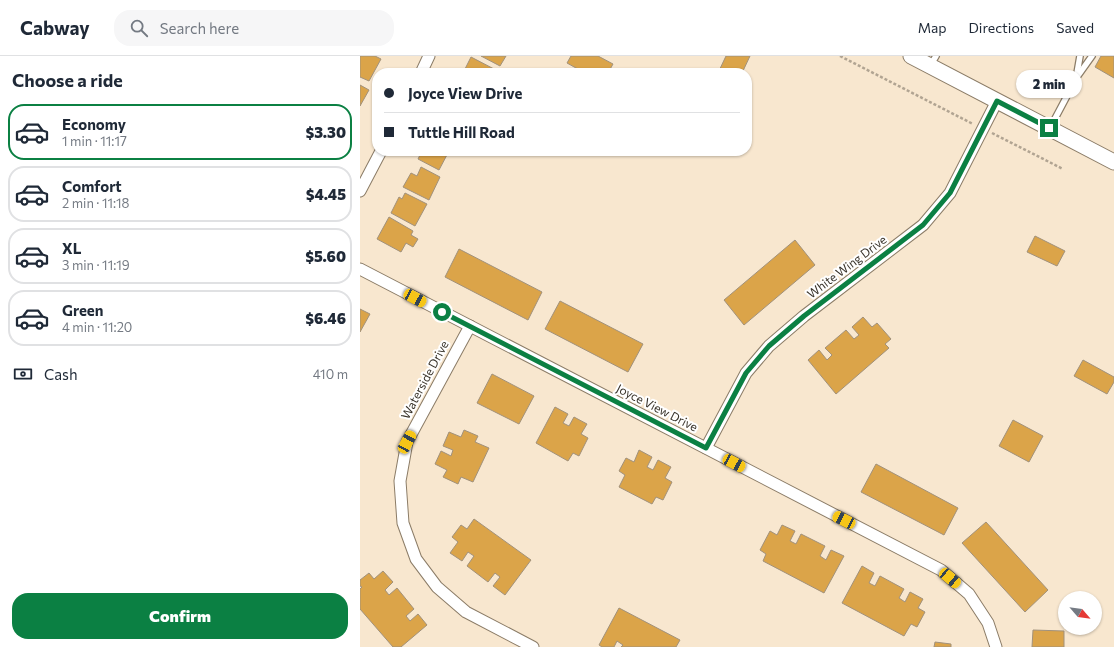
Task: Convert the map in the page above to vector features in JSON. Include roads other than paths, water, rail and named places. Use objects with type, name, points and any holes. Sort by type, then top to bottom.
[{"type":"main road","points":[[911,56],[933,61],[997,101],[1114,162]]},
{"type":"street","points":[[423,68],[429,56]]},
{"type":"street","name":"White Wing Drive","points":[[706,448],[746,373],[769,346],[804,316],[923,225],[950,193],[997,101]]},
{"type":"street","points":[[360,191],[378,156]]},
{"type":"street","name":"Joyce View Drive","points":[[360,269],[941,570],[969,594],[988,623],[996,647]]},
{"type":"street","name":"Waterside Drive","points":[[470,326],[407,442],[400,481],[403,523],[416,559],[437,587],[466,612],[533,647]]},
{"type":"lane","points":[[1076,79],[1080,56]]},
{"type":"lane","points":[[1049,128],[1076,79],[1092,56]]}]
